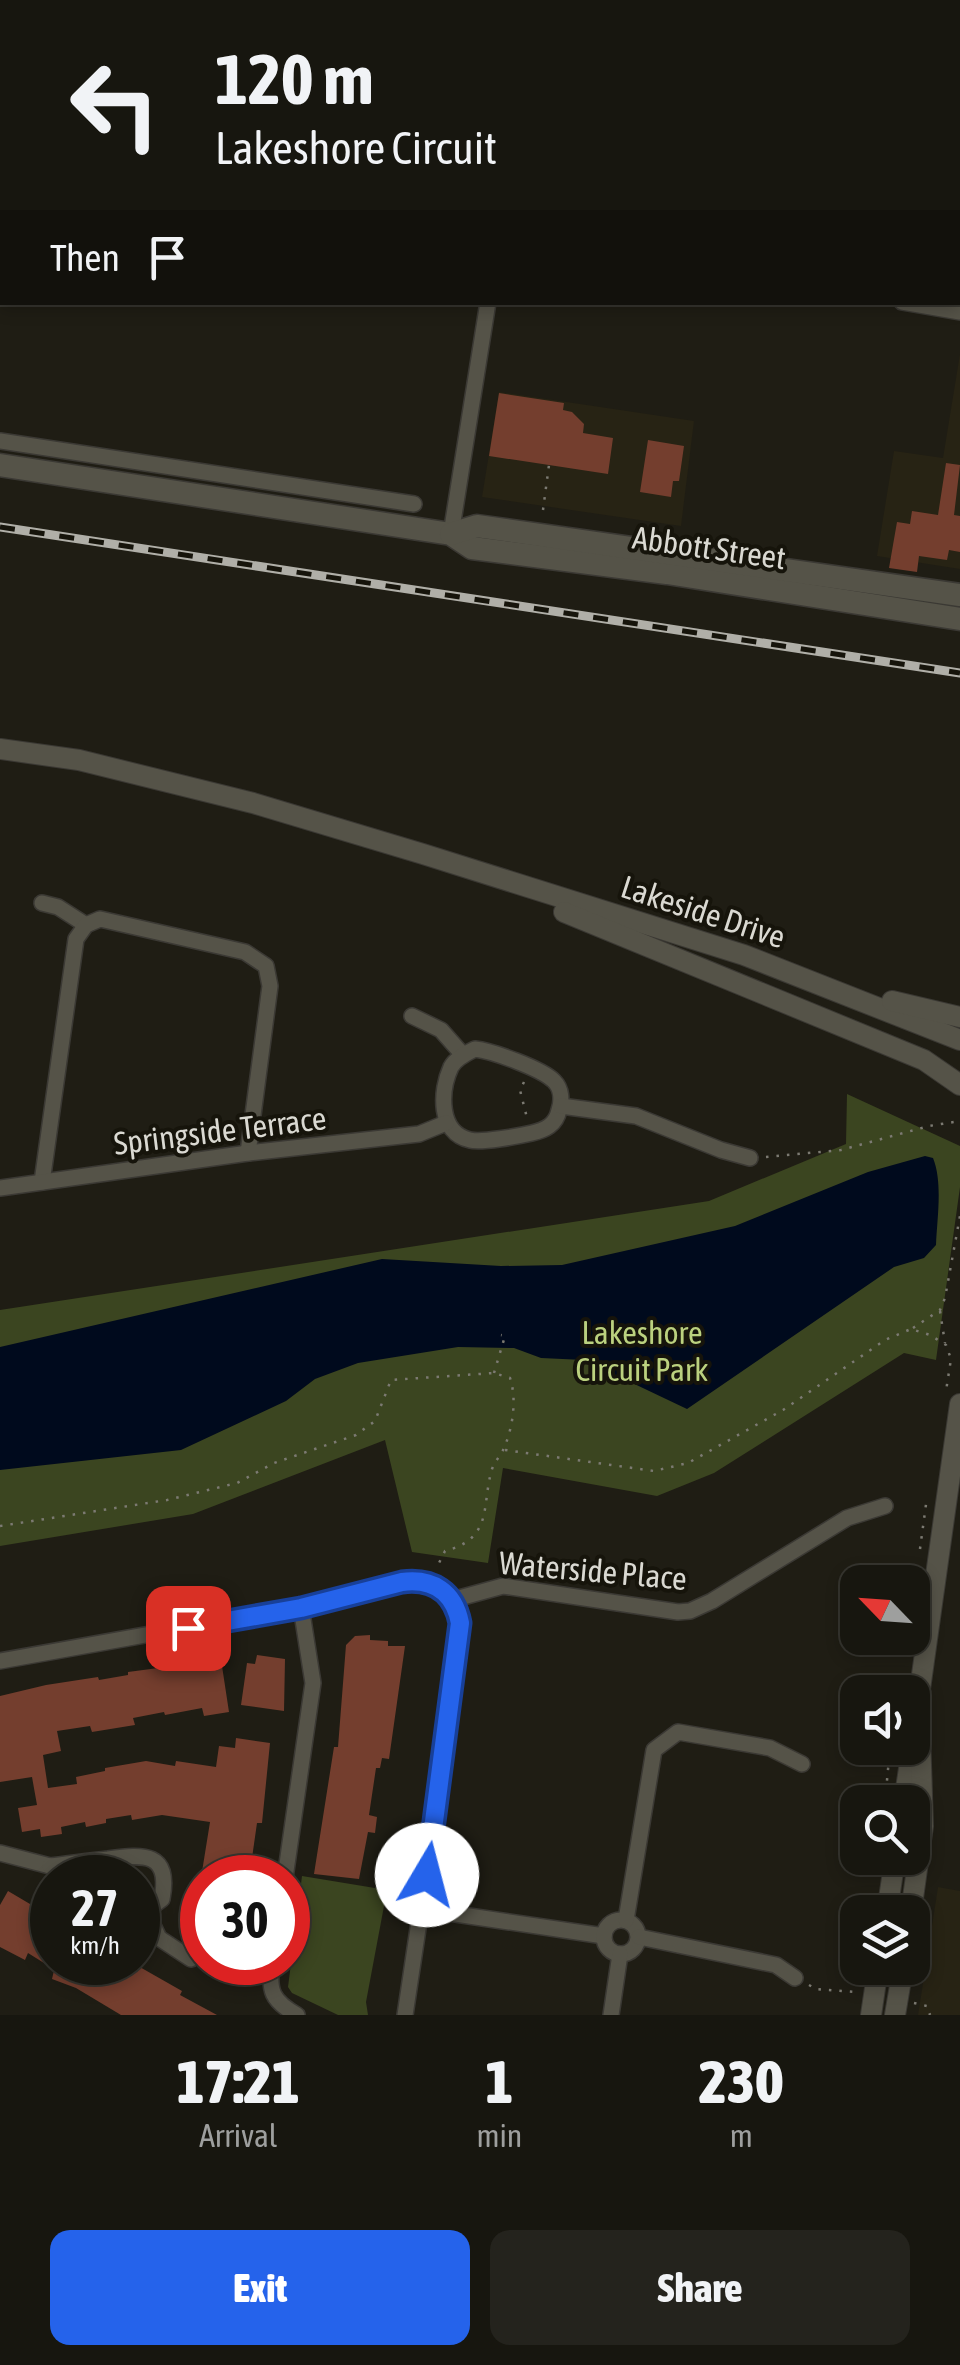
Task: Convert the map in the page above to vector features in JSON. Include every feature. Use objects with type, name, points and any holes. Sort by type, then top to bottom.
[{"type":"main road","name":"Abbott Street","points":[[0,464],[96,468],[366,510],[452,534],[472,548],[667,572],[960,619]]},
{"type":"main road","name":"Abbott Street","points":[[452,534],[477,526],[960,596]]},
{"type":"street","points":[[452,534],[488,305]]},
{"type":"street","points":[[919,305],[960,312]]},
{"type":"street","name":"Abbott Street","points":[[0,441],[96,468]]},
{"type":"street","name":"Abbott Street","points":[[366,510],[414,504]]},
{"type":"street","name":"Lakeside Drive","points":[[0,749],[79,760],[253,803],[423,854],[744,955],[960,1040]]},
{"type":"street","name":"Lakeside Drive","points":[[423,854],[960,1074]]},
{"type":"street","points":[[42,903],[58,907],[86,925]]},
{"type":"street","points":[[42,1182],[76,940],[86,925],[100,920],[246,952],[266,966],[270,986],[248,1153]]},
{"type":"street","points":[[832,987],[960,1017]]},
{"type":"street","points":[[412,1016],[441,1030],[463,1054]]},
{"type":"street","points":[[488,1050],[552,1079],[558,1086],[561,1106],[556,1119],[546,1129],[530,1134],[470,1140],[446,1123],[443,1109],[451,1066],[463,1054],[488,1050]]},
{"type":"street","name":"Lakeside Drive","points":[[924,1060],[960,1085]]},
{"type":"street","points":[[561,1106],[636,1116],[750,1158]]},
{"type":"street","name":"Springside Terrace","points":[[0,1188],[248,1153],[419,1134],[446,1123]]},
{"type":"street","points":[[923,1675],[953,1400]]},
{"type":"street","points":[[932,1614],[960,1501]]},
{"type":"street","name":"Waterside Place","points":[[452,1600],[502,1586],[690,1611],[847,1518],[885,1506]]},
{"type":"street","points":[[0,1661],[301,1608],[402,1582],[431,1583],[452,1600],[460,1623],[405,2015]]},
{"type":"street","points":[[287,1855],[313,1683],[301,1608]]},
{"type":"street","points":[[626,1920],[654,1750],[678,1732],[770,1748],[802,1764]]},
{"type":"street","points":[[914,1895],[924,1826],[921,1765]]},
{"type":"street","points":[[0,1852],[30,1860]]},
{"type":"street","points":[[160,1868],[165,1880],[160,1900]]},
{"type":"street","points":[[422,1909],[604,1936]]},
{"type":"street","points":[[626,1920],[635,1926],[638,1938],[630,1952],[620,1954],[609,1949],[604,1936],[614,1921],[626,1920]]},
{"type":"street","points":[[638,1938],[776,1965],[795,1978]]},
{"type":"street","points":[[610,2015],[620,1954]]},
{"type":"street","points":[[269,1985],[275,2001],[298,2015]]},
{"type":"street","points":[[871,2015],[875,1985]]},
{"type":"street","points":[[896,2015],[900,1985]]},
{"type":"path","points":[[543,510],[549,465]]},
{"type":"path","points":[[530,1069],[520,1090],[530,1134]]},
{"type":"path","points":[[750,1158],[841,1150],[960,1121]]},
{"type":"path","points":[[953,1400],[952,1359],[940,1310],[960,1216]]},
{"type":"path","points":[[504,1449],[654,1471],[688,1464],[783,1410],[885,1340],[940,1310]]},
{"type":"path","points":[[911,1329],[946,1345]]},
{"type":"path","points":[[494,1373],[505,1336],[501,1336]]},
{"type":"path","points":[[0,1526],[167,1500],[237,1483],[274,1463],[356,1435],[375,1421],[391,1380],[494,1373],[510,1378],[515,1394],[504,1449],[492,1467],[488,1508],[481,1526],[466,1541],[445,1552],[431,1583]]},
{"type":"path","points":[[919,1554],[930,1486]]},
{"type":"path","points":[[795,1978],[816,1989],[857,1992],[858,1985]]},
{"type":"path","points":[[916,2003],[927,2006],[930,2015]]},
{"type":"shaded area","points":[[960,354],[960,569],[877,556],[894,451],[943,458]]},
{"type":"shaded area","points":[[499,392],[694,421],[681,526],[482,497]]},
{"type":"shaded area","points":[[938,1887],[960,1891],[960,2015],[918,2015],[923,1985],[930,1985],[930,1938]]},
{"type":"green space","name":"Lakeshore Circuit Park","points":[[847,1094],[960,1146],[960,1187],[936,1360],[904,1353],[714,1473],[657,1496],[503,1468],[488,1563],[412,1552],[385,1440],[193,1514],[0,1546],[0,1310],[709,1201],[846,1144]]},
{"type":"green space","points":[[310,1877],[387,1890],[366,2002],[368,2015],[338,2015],[292,1993],[288,1987],[310,1985]]},
{"type":"water","points":[[925,1156],[933,1158],[939,1201],[936,1245],[924,1258],[894,1267],[687,1409],[584,1360],[541,1358],[514,1348],[458,1347],[358,1363],[315,1379],[286,1401],[181,1450],[0,1470],[0,1347],[382,1259],[501,1266],[562,1265],[735,1226],[868,1172]]},
{"type":"building","points":[[499,393],[564,403],[563,410],[572,412],[584,424],[583,433],[613,438],[608,474],[489,456]]},
{"type":"building","points":[[648,440],[684,446],[679,481],[673,481],[671,497],[640,492]]},
{"type":"building","points":[[946,463],[960,465],[954,515],[960,516],[960,552],[949,550],[947,560],[919,556],[917,572],[889,568],[897,522],[910,524],[912,511],[938,515]]},
{"type":"building","points":[[370,1635],[370,1640],[388,1641],[388,1646],[405,1646],[389,1759],[382,1758],[380,1768],[376,1768],[369,1815],[377,1817],[375,1833],[368,1832],[359,1879],[314,1874],[334,1747],[338,1747],[346,1645],[355,1636]]},
{"type":"building","points":[[257,1655],[285,1659],[284,1711],[241,1705],[247,1663],[255,1664]]},
{"type":"building","points":[[211,1661],[212,1668],[222,1666],[229,1712],[204,1716],[202,1708],[165,1715],[164,1712],[133,1718],[135,1725],[92,1732],[90,1726],[57,1731],[61,1751],[43,1755],[48,1788],[77,1784],[76,1777],[105,1768],[146,1761],[216,1767],[219,1746],[235,1748],[236,1738],[270,1743],[262,1823],[257,1823],[252,1855],[205,1855],[210,1822],[162,1815],[132,1820],[131,1815],[86,1827],[85,1822],[61,1827],[62,1834],[41,1837],[40,1829],[22,1832],[18,1808],[37,1805],[32,1777],[0,1782],[0,1696]]},
{"type":"building","points":[[8,1891],[30,1904],[30,1954],[25,1960],[0,1947],[0,1905]]},
{"type":"building","points":[[160,1978],[182,1991],[180,1995],[217,2015],[121,2015],[68,1985],[160,1985]]},
{"type":"railway","points":[[0,527],[960,673]]},
{"type":"route","points":[[188,1628],[301,1608],[402,1582],[416,1580],[443,1590],[458,1610],[460,1623],[427,1875]]}]
